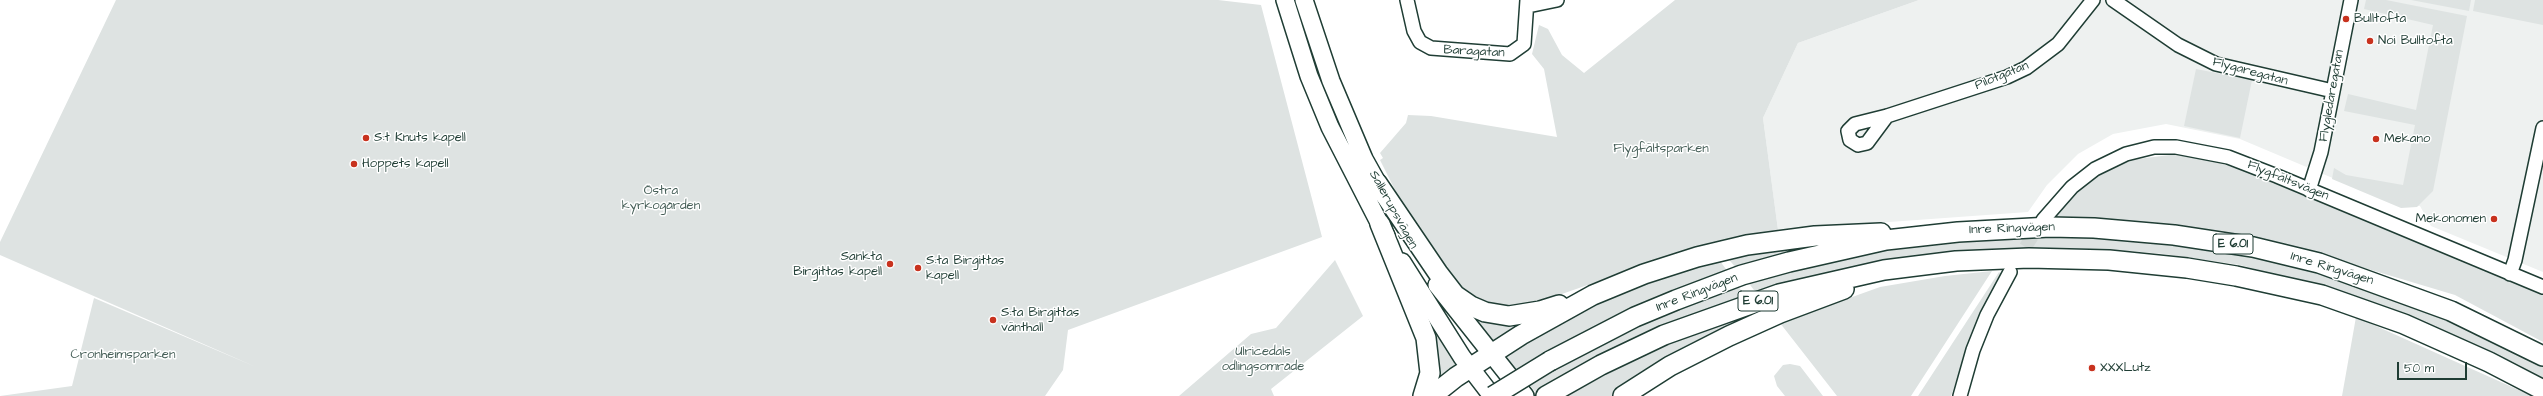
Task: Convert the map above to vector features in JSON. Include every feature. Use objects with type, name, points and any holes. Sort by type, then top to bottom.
[{"type":"highway","points":[[1377,183],[1438,273],[1455,295],[1471,306],[1498,315],[1520,315],[1593,295],[1670,265],[1748,246],[1845,234],[1885,233],[1912,238]]},
{"type":"highway","points":[[1380,224],[1425,333],[1429,352],[1430,373],[1423,396]]},
{"type":"highway","name":"Inre Ringvägen","points":[[1493,396],[1550,361],[1635,317],[1742,275],[1834,251],[1886,240],[2006,228],[2087,228],[2174,234],[2253,247],[2319,263],[2451,310],[2543,356]]},
{"type":"highway","name":"Inre Ringvägen","points":[[1546,396],[1573,380],[1664,335],[1779,294],[1884,270],[1956,261],[2070,258],[2187,268],[2236,276],[2322,295],[2404,324],[2489,362],[2543,390]]},
{"type":"highway","points":[[1624,396],[1646,381],[1716,343],[1797,306],[1870,282],[1939,270],[1956,261]]},
{"type":"highway","points":[[1432,396],[1470,367],[1490,354],[1593,295]]},
{"type":"highway","points":[[1630,396],[1646,381]]},
{"type":"main road","name":"Sallerupsvägen","points":[[1285,0],[1309,76],[1330,127],[1380,224],[1426,304],[1470,367],[1493,396]]},
{"type":"main road","name":"Sallerupsvägen","points":[[1305,7],[1331,81],[1377,183],[1432,277],[1490,354],[1524,396]]},
{"type":"street","name":"Baragatan","points":[[1407,0],[1414,31],[1420,42],[1431,48],[1510,54],[1524,44],[1527,3]]},
{"type":"street","points":[[1527,3],[1557,0]]},
{"type":"street","name":"Pilotgatan","points":[[1887,116],[2007,77],[2026,68],[2058,44],[2093,0]]},
{"type":"street","name":"Flygaregatan","points":[[2114,0],[2178,45],[2216,64],[2333,91]]},
{"type":"street","name":"Flygledaregatan","points":[[2309,190],[2321,152],[2350,0]]},
{"type":"street","points":[[2510,274],[2515,260],[2543,128]]},
{"type":"street","name":"Flygfältsvägen","points":[[2043,220],[2072,187],[2095,169],[2126,154],[2154,147],[2176,147],[2228,157],[2543,287]]},
{"type":"street","points":[[1960,396],[1973,350],[1987,315],[2010,272]]},
{"type":"shaded area","points":[[1919,0],[2543,0],[2543,272],[2431,226],[2420,206],[2392,203],[2240,139],[2166,124],[2113,134],[2078,154],[2047,185],[2028,212],[1778,230],[1763,118],[1798,43]]},
{"type":"green space","name":"Östra kyrkogården","points":[[116,0],[1218,0],[1261,5],[1322,237],[1068,330],[1063,370],[1045,396],[0,396],[72,386],[94,298],[256,367],[0,255],[0,242]]},
{"type":"green space","name":"Flygfältsparken","points":[[1675,0],[1919,0],[1798,43],[1763,118],[1778,230],[1685,251],[1559,295],[1507,308],[1491,306],[1463,293],[1405,210],[1380,160],[1383,158],[1380,153],[1406,123],[1408,115],[1431,116],[1557,137],[1544,69],[1532,54],[1539,25],[1548,29],[1562,55],[1584,73]]},
{"type":"green space","points":[[2366,0],[2386,0],[2467,16],[2433,191],[2417,207],[2401,208],[2332,179],[2334,168],[2346,175],[2403,185],[2415,125],[2344,111],[2348,94],[2416,110],[2433,25],[2364,9]]},
{"type":"green space","points":[[2411,0],[2471,0],[2469,11]]},
{"type":"green space","points":[[2475,0],[2543,0],[2543,25],[2473,11]]},
{"type":"green space","points":[[2196,69],[2252,80],[2240,138],[2184,126]]},
{"type":"green space","points":[[2178,154],[2198,156],[2247,172],[2543,295],[2543,342],[2455,295],[2291,246],[2204,229],[2113,220],[2053,218],[2081,188],[2108,169],[2137,159]]},
{"type":"green space","points":[[2061,233],[2206,246],[2310,268],[2421,307],[2543,364],[2543,381],[2304,282],[2240,265],[2164,254],[2130,251],[2029,249],[1757,294],[1747,281],[1895,245]]},
{"type":"green space","points":[[1851,237],[1737,269],[1725,255]]},
{"type":"green space","name":"Ulricedals odlingsområde","points":[[1335,260],[1363,316],[1271,389],[1274,396],[1179,396],[1251,334],[1276,328]]},
{"type":"green space","points":[[1720,261],[1728,272],[1606,321],[1517,371],[1502,354],[1529,336],[1661,273]]},
{"type":"green space","points":[[1992,271],[1911,396],[1837,396],[1780,323],[1880,287],[1945,276]]},
{"type":"green space","points":[[1999,272],[2001,274],[1973,332],[1951,396],[1918,396]]},
{"type":"green space","points":[[1737,285],[1747,298],[1565,377],[1537,394],[1527,382],[1618,332]]},
{"type":"green space","points":[[1809,295],[1648,373],[1612,396],[1564,396],[1671,342],[1716,324]]},
{"type":"green space","points":[[1467,308],[1547,315],[1494,347]]},
{"type":"green space","points":[[2356,317],[2532,396],[2342,396]]},
{"type":"green space","points":[[1425,319],[1460,369],[1430,391]]},
{"type":"green space","points":[[1790,364],[1800,366],[1823,396],[1785,396],[1777,386],[1774,376],[1783,365]]},
{"type":"tunnel","points":[[2015,263],[2041,223]]},
{"type":"place","name":"Bulltofta","points":[[2346,19]]},
{"type":"place","name":"Noi Bulltofta","points":[[2370,41]]},
{"type":"place","name":"S:t Knuts kapell","points":[[366,138]]},
{"type":"place","name":"Mekano","points":[[2376,139]]},
{"type":"place","name":"Hoppets kapell","points":[[354,164]]},
{"type":"place","name":"Mekonomen","points":[[2494,219]]},
{"type":"place","name":"Sankta Birgittas kapell","points":[[890,264]]},
{"type":"place","name":"S:ta Birgittas kapell","points":[[918,268]]},
{"type":"place","name":"S:ta Birgittas vänthall","points":[[993,320]]},
{"type":"place","name":"XXXLutz","points":[[2092,368]]},
{"type":"park label","name":"Cronheimsparken","points":[[123,355]]}]
